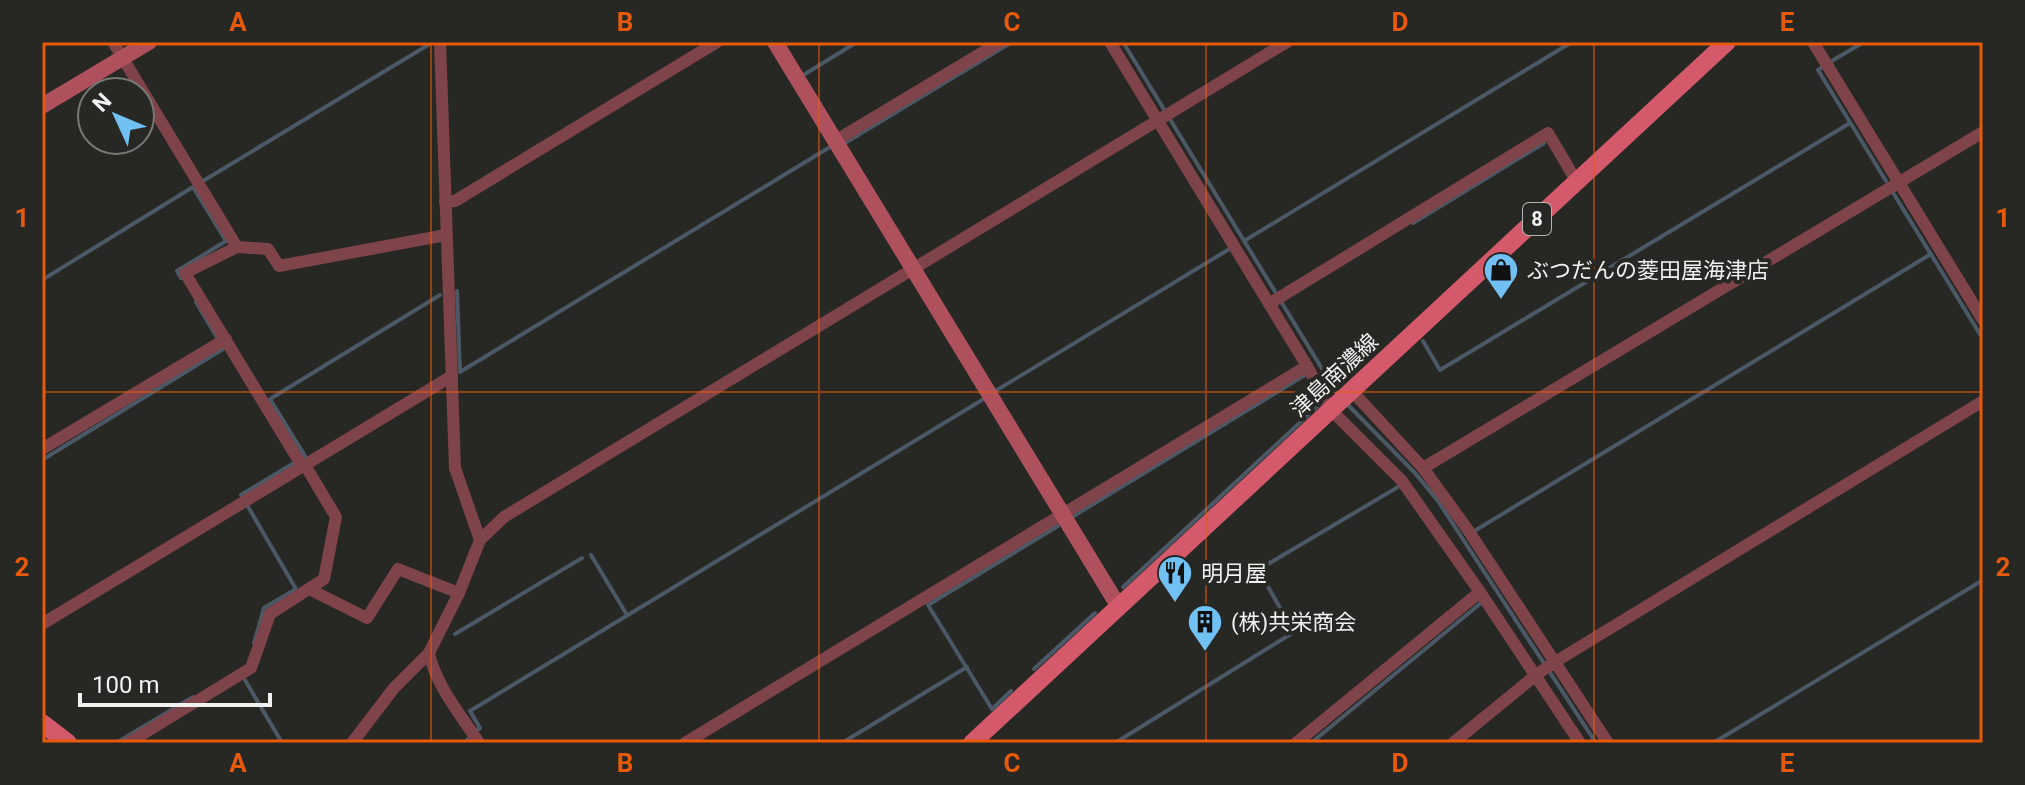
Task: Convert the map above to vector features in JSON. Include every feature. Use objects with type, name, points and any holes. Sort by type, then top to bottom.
[{"type":"main road","name":"津島南濃線","points":[[972,743],[1727,42]]},
{"type":"main road","points":[[42,723],[68,743]]},
{"type":"street","points":[[113,42],[237,247]]},
{"type":"street","points":[[42,106],[149,42]]},
{"type":"street","points":[[440,42],[455,468],[480,540]]},
{"type":"street","points":[[445,202],[455,201],[717,42]]},
{"type":"street","points":[[775,42],[1119,607]]},
{"type":"street","points":[[835,141],[1000,42]]},
{"type":"street","points":[[1110,42],[1163,117],[1307,366],[1341,401],[1423,468],[1468,530],[1608,743]]},
{"type":"street","points":[[352,743],[394,688],[429,653],[459,593],[480,540],[504,517],[1287,42]]},
{"type":"street","points":[[1813,42],[1983,320]]},
{"type":"street","points":[[1423,468],[1983,132]]},
{"type":"street","points":[[1271,303],[1548,133],[1577,182]]},
{"type":"street","points":[[128,743],[251,668],[270,614],[324,579],[336,517],[185,273],[237,247],[268,249],[279,266],[446,235]]},
{"type":"street","points":[[42,449],[226,339]]},
{"type":"street","points":[[685,743],[1307,366]]},
{"type":"street","points":[[42,624],[452,376]]},
{"type":"street","points":[[1341,401],[1480,592],[1580,743]]},
{"type":"street","points":[[1453,743],[1554,663],[1983,401]]},
{"type":"street","points":[[309,589],[367,618],[398,569],[459,593]]},
{"type":"street","points":[[1296,743],[1480,592]]},
{"type":"street","points":[[429,653],[441,683],[479,743]]},
{"type":"waterway","points":[[203,181],[433,42]]},
{"type":"waterway","points":[[805,74],[857,42]]},
{"type":"waterway","points":[[845,143],[1012,42]]},
{"type":"waterway","points":[[1123,42],[1338,395]]},
{"type":"waterway","points":[[1244,241],[1572,42]]},
{"type":"waterway","points":[[1830,62],[1864,42]]},
{"type":"waterway","points":[[1821,68],[1818,70],[1886,181]]},
{"type":"waterway","points":[[1423,341],[1440,370],[1850,123]]},
{"type":"waterway","points":[[1413,223],[1544,143]]},
{"type":"waterway","points":[[457,291],[460,372],[830,147]]},
{"type":"waterway","points":[[42,280],[193,187],[226,241],[177,271],[181,278]]},
{"type":"waterway","points":[[1892,191],[1983,339]]},
{"type":"waterway","points":[[997,390],[1231,248]]},
{"type":"waterway","points":[[1476,530],[1931,254]]},
{"type":"waterway","points":[[303,457],[270,399],[440,295]]},
{"type":"waterway","points":[[196,302],[218,339]]},
{"type":"waterway","points":[[42,460],[223,349]]},
{"type":"waterway","points":[[1072,517],[1305,375]]},
{"type":"waterway","points":[[477,730],[480,728],[470,711],[982,400]]},
{"type":"waterway","points":[[1123,587],[1321,403]]},
{"type":"waterway","points":[[1347,404],[1438,501],[1596,743]]},
{"type":"waterway","points":[[241,495],[294,463]]},
{"type":"waterway","points":[[1115,743],[1294,632],[1260,573],[1263,567],[1398,487]]},
{"type":"waterway","points":[[247,505],[296,589],[264,608],[254,643]]},
{"type":"waterway","points":[[1011,691],[992,709],[928,605],[1058,526]]},
{"type":"waterway","points":[[591,555],[627,615]]},
{"type":"waterway","points":[[455,634],[582,558]]},
{"type":"waterway","points":[[1713,743],[1983,580]]},
{"type":"waterway","points":[[1311,743],[1481,603]]},
{"type":"waterway","points":[[1034,669],[1095,613]]},
{"type":"waterway","points":[[842,743],[967,667]]},
{"type":"waterway","points":[[245,680],[281,741],[277,743]]},
{"type":"waterway","points":[[116,743],[193,697]]},
{"type":"waterway","points":[[42,738],[48,743]]},
{"type":"waterway","points":[[465,743],[468,739]]},
{"type":"place","name":"ぶつだんの菱田屋海津店","points":[[1501,301]]},
{"type":"place","name":"明月屋","points":[[1175,604]]},
{"type":"place","name":"(株)共栄商会","points":[[1205,653]]}]
